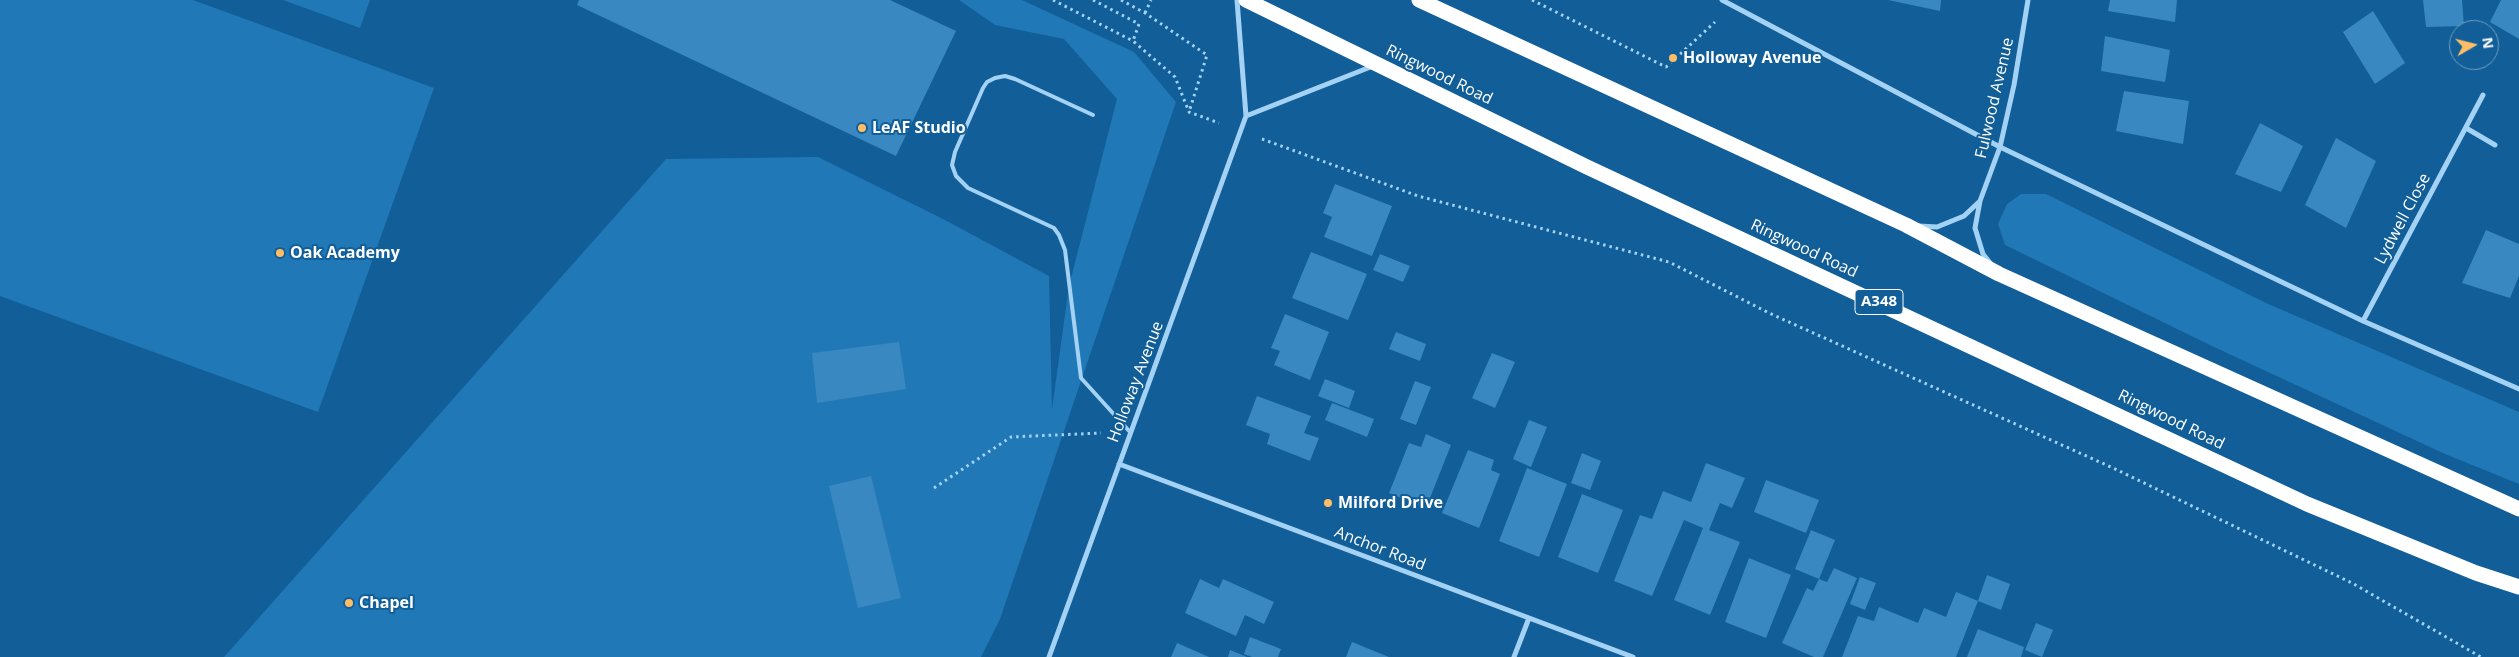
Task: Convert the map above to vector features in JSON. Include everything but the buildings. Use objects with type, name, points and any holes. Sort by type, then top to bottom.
[{"type":"highway","name":"Ringwood Road","points":[[1246,0],[1588,167],[2119,414],[2307,504],[2476,573],[2519,587]]},
{"type":"highway","points":[[1419,0],[1906,225],[1999,274],[2519,509]]},
{"type":"street","name":"Holloway Avenue","points":[[1049,657],[1130,432],[1170,330],[1246,116],[1237,0]]},
{"type":"street","points":[[1722,0],[2000,147],[2363,321],[2519,390]]},
{"type":"street","name":"Fulwood Avenue","points":[[1999,274],[1982,254],[1975,228],[1980,201],[2000,147],[2014,85],[2028,0]]},
{"type":"street","points":[[1246,116],[1376,65]]},
{"type":"street","name":"Lydwell Close","points":[[2363,321],[2483,95]]},
{"type":"street","points":[[2466,128],[2495,145]]},
{"type":"street","name":"Fulwood Avenue","points":[[1906,225],[1937,226],[1964,216],[1980,201]]},
{"type":"street","name":"Anchor Road","points":[[1119,464],[1633,657]]},
{"type":"street","points":[[1514,657],[1529,618]]},
{"type":"lane","points":[[1094,115],[1015,79],[1005,76],[995,78],[983,88],[955,152],[952,165],[956,176],[968,188],[1054,228],[1059,235],[1065,250],[1081,378],[1130,432]]},
{"type":"path","points":[[1053,0],[1133,41],[1175,77],[1188,112],[1418,196],[1669,262],[1769,313],[2113,468],[2352,583],[2481,657]]},
{"type":"path","points":[[1093,0],[1139,24],[1133,41]]},
{"type":"path","points":[[1121,0],[1145,13],[1207,54],[1188,112]]},
{"type":"path","points":[[1145,13],[1152,0]]},
{"type":"path","points":[[1532,0],[1666,67],[1733,6]]},
{"type":"path","points":[[934,488],[1011,437],[1130,432]]},
{"type":"shaded area","points":[[0,0],[193,0],[434,88],[318,412],[0,296]]},
{"type":"shaded area","points":[[283,0],[370,0],[360,28]]},
{"type":"shaded area","points":[[959,0],[1022,0],[1134,52],[1176,102],[1000,619],[981,657],[224,657],[666,159],[818,157],[945,220],[1049,276],[1052,409],[1069,286],[1117,99],[1064,39],[995,25]]},
{"type":"shaded area","points":[[2021,194],[2046,194],[2266,303],[2519,412],[2519,484],[2445,454],[2214,347],[2005,245],[1998,224],[2007,204]]},
{"type":"place","name":"Holloway Avenue","points":[[1673,58]]},
{"type":"place","name":"LeAF Studio","points":[[862,128]]},
{"type":"place","name":"Oak Academy","points":[[280,253]]},
{"type":"place","name":"Milford Drive","points":[[1328,503]]},
{"type":"place","name":"Chapel","points":[[349,603]]}]
